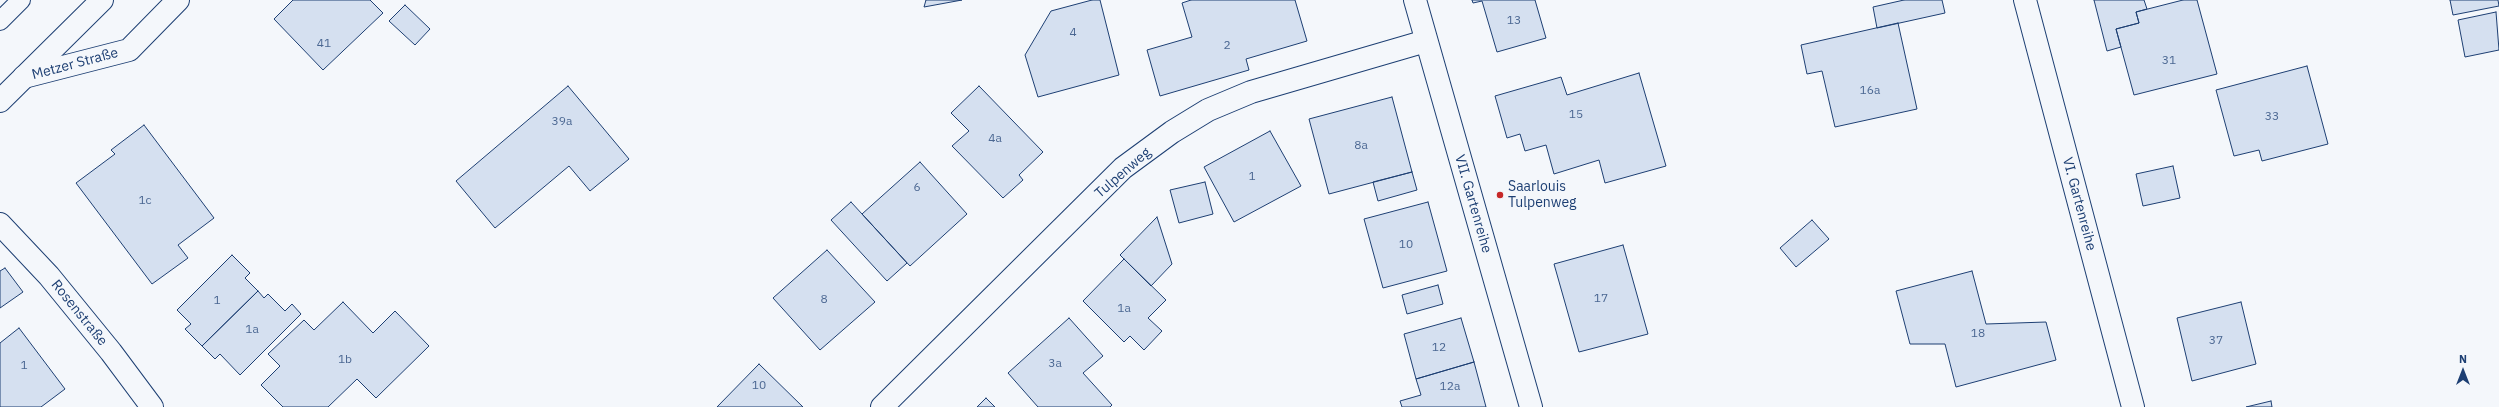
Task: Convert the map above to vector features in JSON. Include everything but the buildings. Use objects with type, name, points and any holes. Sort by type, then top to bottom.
[{"type":"street","name":"Metzer Straße","points":[[0,101],[102,0]]},
{"type":"street","name":"Metzer Straße","points":[[24,77],[129,50],[178,0]]},
{"type":"street","name":"VII. Gartenreihe","points":[[1415,0],[1531,407]]},
{"type":"street","name":"VI. Gartenreihe","points":[[2025,0],[2134,407]]},
{"type":"street","name":"Tulpenweg","points":[[882,407],[1124,168],[1172,132],[1208,110],[1251,92],[1426,41]]},
{"type":"street","name":"Rosenstraße","points":[[0,224],[49,276],[111,352],[152,407]]},
{"type":"lane","points":[[0,21],[21,0]]},
{"type":"place","name":"Saarlouis Tulpenweg","points":[[1500,195]]}]
